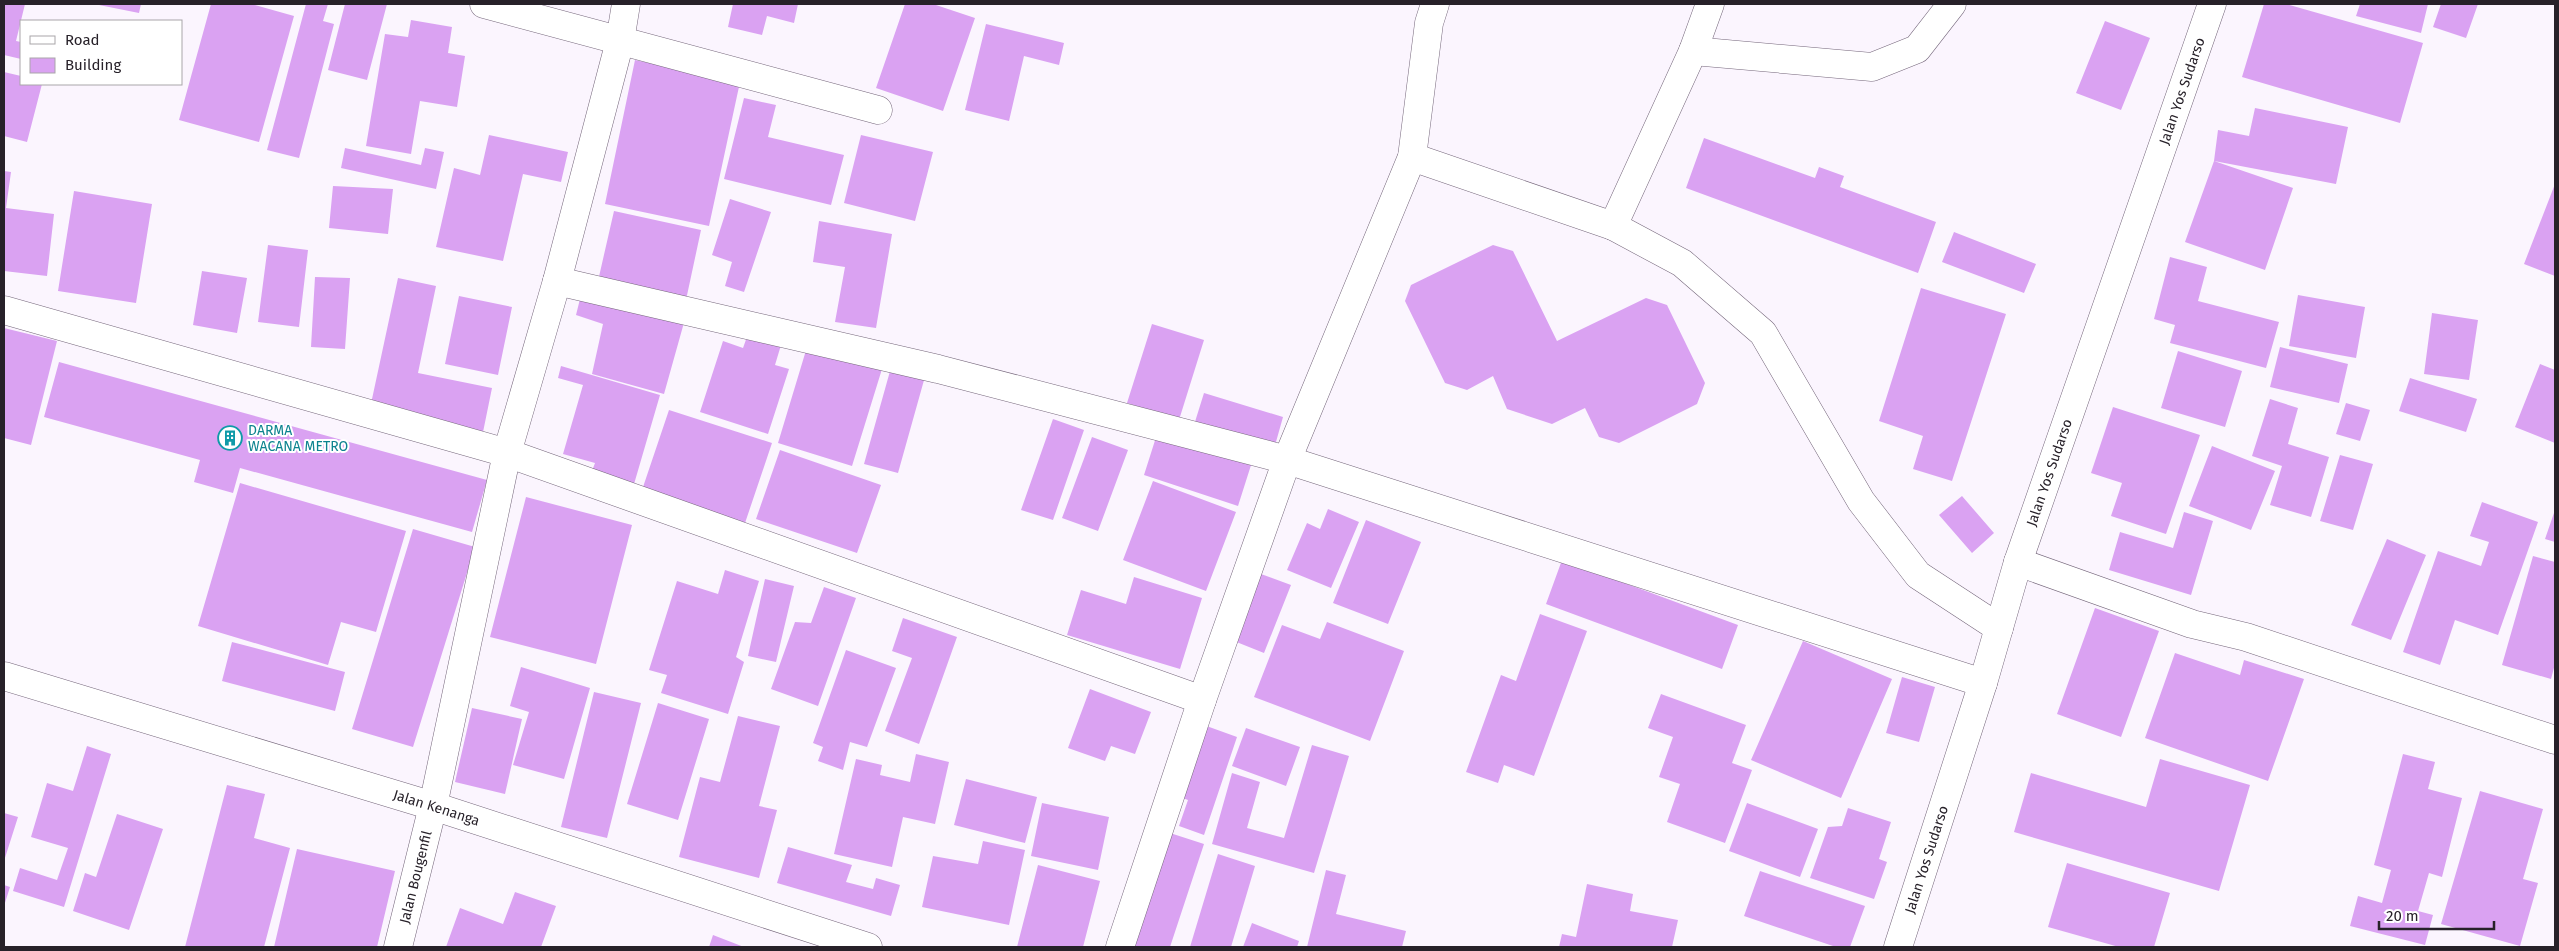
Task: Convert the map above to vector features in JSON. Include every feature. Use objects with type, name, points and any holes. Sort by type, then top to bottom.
[{"type":"street","points":[[484,4],[878,110]]},
{"type":"street","name":"Jalan Bougenfil","points":[[398,947],[433,806],[507,453],[557,281],[620,41],[626,4]]},
{"type":"street","points":[[1120,947],[1202,700],[1287,460],[1412,157],[1429,23],[1435,4]]},
{"type":"street","points":[[1613,226],[1693,51],[1710,4]]},
{"type":"street","points":[[1693,51],[1872,67],[1917,49],[1952,4]]},
{"type":"street","name":"Jalan Yos Sudarso","points":[[1898,947],[1983,683],[2018,562],[2212,4]]},
{"type":"street","points":[[1412,157],[1613,226],[1682,262],[1762,333],[1861,501],[1918,575],[1999,628]]},
{"type":"street","points":[[557,281],[938,369],[1287,460],[1983,683]]},
{"type":"street","points":[[4,310],[507,453],[1202,700]]},
{"type":"street","points":[[2018,562],[2192,624],[2246,637],[2555,740]]},
{"type":"street","name":"Jalan Kenanga","points":[[4,676],[433,806],[868,947]]},
{"type":"building","points":[[4,4],[25,4],[16,41],[20,42],[20,59],[4,55]]},
{"type":"building","points":[[94,4],[141,4],[139,13]]},
{"type":"building","points":[[211,4],[251,4],[294,16],[259,142],[179,120]]},
{"type":"building","points":[[306,4],[328,4],[323,21],[334,24],[299,158],[267,150]]},
{"type":"building","points":[[345,4],[387,4],[367,80],[328,70]]},
{"type":"building","points":[[733,4],[798,4],[794,23],[767,16],[762,35],[728,27]]},
{"type":"building","points":[[905,4],[933,4],[975,18],[943,111],[876,88]]},
{"type":"building","points":[[2264,4],[2286,4],[2423,43],[2400,123],[2242,77]]},
{"type":"building","points":[[2360,4],[2428,4],[2421,33],[2356,16]]},
{"type":"building","points":[[2441,4],[2478,4],[2466,38],[2433,27]]},
{"type":"building","points":[[411,20],[452,27],[448,53],[465,56],[457,107],[420,101],[411,154],[366,146],[385,34],[408,37]]},
{"type":"building","points":[[2105,21],[2150,38],[2121,110],[2076,93]]},
{"type":"building","points":[[986,24],[1064,43],[1059,65],[1024,56],[1009,121],[965,110]]},
{"type":"building","points":[[635,60],[740,82],[709,226],[605,204]]},
{"type":"building","points":[[4,72],[20,76],[20,85],[42,85],[27,142],[4,136]]},
{"type":"building","points":[[744,98],[776,105],[768,137],[844,155],[831,205],[724,179]]},
{"type":"building","points":[[2255,108],[2348,127],[2336,184],[2214,161],[2218,130],[2249,136]]},
{"type":"building","points":[[489,135],[568,152],[561,182],[523,174],[503,261],[436,247],[454,168],[480,175]]},
{"type":"building","points":[[861,135],[933,152],[915,221],[844,203]]},
{"type":"building","points":[[1704,138],[1815,178],[1819,167],[1844,176],[1840,187],[1936,222],[1918,273],[1686,188]]},
{"type":"building","points":[[345,148],[421,165],[425,148],[444,152],[436,189],[341,168]]},
{"type":"building","points":[[2214,161],[2293,188],[2265,270],[2185,242]]},
{"type":"building","points":[[4,171],[11,172],[6,208],[54,214],[47,276],[4,271]]},
{"type":"building","points":[[2555,184],[2555,276],[2524,264]]},
{"type":"building","points":[[333,186],[393,189],[388,234],[329,228]]},
{"type":"building","points":[[74,191],[152,204],[136,303],[58,291]]},
{"type":"building","points":[[730,199],[771,212],[744,292],[725,286],[732,262],[712,255]]},
{"type":"building","points":[[614,211],[701,230],[686,300],[598,281]]},
{"type":"building","points":[[819,221],[892,234],[876,328],[835,322],[845,267],[813,262]]},
{"type":"building","points":[[1954,232],[2036,264],[2024,293],[1942,262]]},
{"type":"building","points":[[268,245],[308,250],[299,327],[258,322]]},
{"type":"building","points":[[1493,245],[1513,251],[1557,341],[1646,298],[1667,305],[1705,383],[1697,404],[1619,443],[1599,437],[1585,408],[1552,424],[1507,409],[1493,376],[1467,390],[1445,383],[1405,301],[1411,285]]},
{"type":"building","points":[[2170,257],[2207,267],[2198,301],[2279,322],[2266,368],[2170,343],[2175,325],[2154,319]]},
{"type":"building","points":[[202,271],[247,278],[237,333],[193,325]]},
{"type":"building","points":[[315,277],[350,278],[345,349],[311,347]]},
{"type":"building","points":[[398,278],[436,286],[418,373],[492,388],[482,437],[369,413]]},
{"type":"building","points":[[1921,288],[2006,314],[1952,481],[1913,469],[1923,436],[1879,421]]},
{"type":"building","points":[[582,291],[685,319],[664,394],[592,374],[603,324],[576,315]]},
{"type":"building","points":[[2298,295],[2365,307],[2356,358],[2289,346]]},
{"type":"building","points":[[459,296],[512,307],[498,375],[445,364]]},
{"type":"building","points":[[2432,313],[2478,320],[2469,380],[2424,374]]},
{"type":"building","points":[[1152,324],[1204,340],[1179,420],[1127,403]]},
{"type":"building","points":[[4,328],[57,341],[31,445],[4,438]]},
{"type":"building","points":[[748,334],[781,345],[775,365],[789,369],[768,434],[700,412],[723,341],[743,348]]},
{"type":"building","points":[[807,347],[882,369],[852,466],[778,443]]},
{"type":"building","points":[[2280,347],[2348,364],[2339,403],[2270,387]]},
{"type":"building","points":[[2178,351],[2242,371],[2225,427],[2161,408]]},
{"type":"building","name":"DARMA WACANA METRO","points":[[59,362],[487,480],[472,532],[240,468],[233,493],[194,482],[200,460],[44,417]]},
{"type":"building","points":[[892,364],[926,373],[898,473],[864,464]]},
{"type":"building","points":[[2540,364],[2555,370],[2555,443],[2515,427]]},
{"type":"building","points":[[561,366],[660,395],[632,491],[589,479],[595,463],[563,454],[583,385],[558,378]]},
{"type":"building","points":[[2410,378],[2477,399],[2466,432],[2399,411]]},
{"type":"building","points":[[1204,393],[1283,417],[1274,449],[1194,425]]},
{"type":"building","points":[[2270,399],[2298,408],[2288,444],[2329,457],[2311,517],[2270,505],[2282,466],[2252,456]]},
{"type":"building","points":[[2346,403],[2370,410],[2360,441],[2336,434]]},
{"type":"building","points":[[2113,407],[2200,435],[2166,534],[2111,516],[2122,483],[2091,473]]},
{"type":"building","points":[[669,410],[772,443],[744,526],[641,493]]},
{"type":"building","points":[[1053,419],[1084,430],[1053,520],[1021,510]]},
{"type":"building","points":[[1158,431],[1252,462],[1238,506],[1144,475]]},
{"type":"building","points":[[1092,437],[1128,450],[1098,531],[1062,518]]},
{"type":"building","points":[[2212,446],[2275,471],[2251,530],[2189,506]]},
{"type":"building","points":[[780,450],[881,485],[857,553],[756,519]]},
{"type":"building","points":[[2340,455],[2373,464],[2353,530],[2320,521]]},
{"type":"building","points":[[1153,481],[1236,512],[1206,591],[1123,560]]},
{"type":"building","points":[[240,483],[406,531],[376,632],[341,622],[328,665],[198,626]]},
{"type":"building","points":[[1962,496],[1994,533],[1972,553],[1939,515]]},
{"type":"building","points":[[526,497],[632,525],[596,664],[490,637]]},
{"type":"building","points":[[2482,502],[2538,522],[2498,635],[2455,620],[2440,665],[2403,652],[2438,551],[2481,566],[2489,542],[2470,536]]},
{"type":"building","points":[[1328,509],[1359,522],[1331,588],[1287,570],[1307,523],[1320,529]]},
{"type":"building","points":[[2555,510],[2555,542],[2545,539]]},
{"type":"building","points":[[2184,512],[2213,521],[2191,595],[2109,570],[2120,532],[2173,548]]},
{"type":"building","points":[[1366,520],[1421,542],[1388,624],[1333,603]]},
{"type":"building","points":[[413,529],[475,547],[413,747],[352,729]]},
{"type":"building","points":[[2387,539],[2426,555],[2391,640],[2351,625]]},
{"type":"building","points":[[2533,556],[2555,562],[2555,664],[2551,679],[2502,665]]},
{"type":"building","points":[[1562,560],[1738,625],[1722,669],[1546,604]]},
{"type":"building","points":[[725,570],[759,581],[736,657],[744,662],[728,714],[661,693],[667,675],[649,670],[677,581],[718,594]]},
{"type":"building","points":[[1261,574],[1291,585],[1264,653],[1234,641]]},
{"type":"building","points":[[1134,577],[1202,598],[1180,669],[1067,635],[1081,590],[1126,604]]},
{"type":"building","points":[[765,579],[794,586],[776,662],[748,656]]},
{"type":"building","points":[[824,587],[856,598],[818,706],[771,689],[795,622],[811,623]]},
{"type":"building","points":[[2095,608],[2159,631],[2121,737],[2057,714]]},
{"type":"building","points":[[1540,614],[1587,631],[1534,776],[1504,765],[1498,783],[1466,772],[1501,675],[1516,681]]},
{"type":"building","points":[[903,618],[957,637],[919,744],[885,731],[912,658],[892,651]]},
{"type":"building","points":[[1327,622],[1404,651],[1370,741],[1254,697],[1282,625],[1320,639]]},
{"type":"building","points":[[1803,641],[1892,679],[1841,798],[1751,760]]},
{"type":"building","points":[[232,642],[345,672],[335,711],[222,681]]},
{"type":"building","points":[[846,650],[896,668],[867,747],[850,742],[843,770],[818,761],[823,747],[813,743]]},
{"type":"building","points":[[2175,653],[2240,675],[2244,660],[2304,679],[2268,781],[2145,738]]},
{"type":"building","points":[[521,667],[590,688],[564,779],[513,765],[529,712],[510,706]]},
{"type":"building","points":[[1902,677],[1935,687],[1919,742],[1886,733]]},
{"type":"building","points":[[1090,689],[1151,712],[1135,754],[1111,746],[1105,761],[1068,748]]},
{"type":"building","points":[[594,692],[641,703],[607,838],[561,827]]},
{"type":"building","points":[[1661,694],[1746,725],[1732,763],[1752,770],[1725,843],[1667,822],[1680,784],[1659,777],[1673,737],[1648,728]]},
{"type":"building","points":[[658,703],[709,719],[678,820],[627,804]]},
{"type":"building","points":[[472,708],[522,719],[505,794],[455,782]]},
{"type":"building","points":[[738,716],[780,726],[759,806],[777,810],[759,878],[679,857],[700,777],[720,782]]},
{"type":"building","points":[[1201,724],[1237,737],[1204,835],[1179,826],[1188,800],[1177,796]]},
{"type":"building","points":[[1246,728],[1300,747],[1286,786],[1232,766]]},
{"type":"building","points":[[1312,745],[1349,756],[1314,873],[1212,844],[1232,773],[1260,782],[1247,828],[1284,838]]},
{"type":"building","points":[[87,746],[111,754],[64,907],[13,891],[20,868],[57,880],[68,848],[31,837],[47,783],[73,791]]},
{"type":"building","points":[[916,754],[949,762],[935,824],[903,817],[892,867],[834,854],[856,759],[882,765],[880,775],[910,782]]},
{"type":"building","points":[[2403,754],[2435,762],[2428,789],[2462,798],[2442,877],[2429,873],[2418,911],[2433,915],[2425,945],[2350,926],[2358,896],[2382,903],[2391,870],[2374,865]]},
{"type":"building","points":[[2160,759],[2250,785],[2219,891],[2014,832],[2031,773],[2146,807]]},
{"type":"building","points":[[966,779],[1037,797],[1025,843],[954,825]]},
{"type":"building","points":[[227,785],[265,794],[254,838],[290,848],[264,947],[185,947]]},
{"type":"building","points":[[2480,791],[2543,809],[2523,879],[2538,883],[2520,946],[2441,924]]},
{"type":"building","points":[[1042,803],[1109,817],[1098,870],[1031,856]]},
{"type":"building","points":[[1747,803],[1818,829],[1800,877],[1729,851]]},
{"type":"building","points":[[1848,808],[1891,822],[1879,859],[1887,862],[1874,899],[1810,878],[1828,827],[1842,826]]},
{"type":"building","points":[[4,813],[18,817],[4,861]]},
{"type":"building","points":[[117,814],[163,829],[129,930],[73,911],[85,873],[96,877]]},
{"type":"building","points":[[1170,833],[1204,844],[1170,947],[1132,947]]},
{"type":"building","points":[[983,841],[1025,850],[1009,925],[922,907],[933,856],[978,864]]},
{"type":"building","points":[[788,847],[852,865],[846,882],[873,889],[876,878],[900,885],[891,916],[777,883]]},
{"type":"building","points":[[297,849],[395,871],[377,947],[274,947]]},
{"type":"building","points":[[1218,854],[1255,866],[1231,947],[1190,947]]},
{"type":"building","points":[[2067,863],[2170,893],[2154,947],[2119,947],[2048,927]]},
{"type":"building","points":[[1038,865],[1100,881],[1083,947],[1017,947]]},
{"type":"building","points":[[1326,870],[1346,875],[1336,914],[1406,931],[1402,947],[1307,947]]},
{"type":"building","points":[[1760,871],[1865,906],[1850,947],[1836,947],[1744,916]]},
{"type":"building","points":[[1587,884],[1633,894],[1630,911],[1678,920],[1672,947],[1559,947],[1562,934],[1576,937]]},
{"type":"building","points":[[4,885],[10,887],[4,906]]},
{"type":"building","points":[[515,892],[556,906],[541,947],[446,947],[460,908],[503,924]]},
{"type":"building","points":[[1252,923],[1299,941],[1297,947],[1243,947]]},
{"type":"building","points":[[713,935],[744,947],[709,947]]},
{"type":"place","name":"DARMA WACANA METRO","points":[[230,438]]}]
